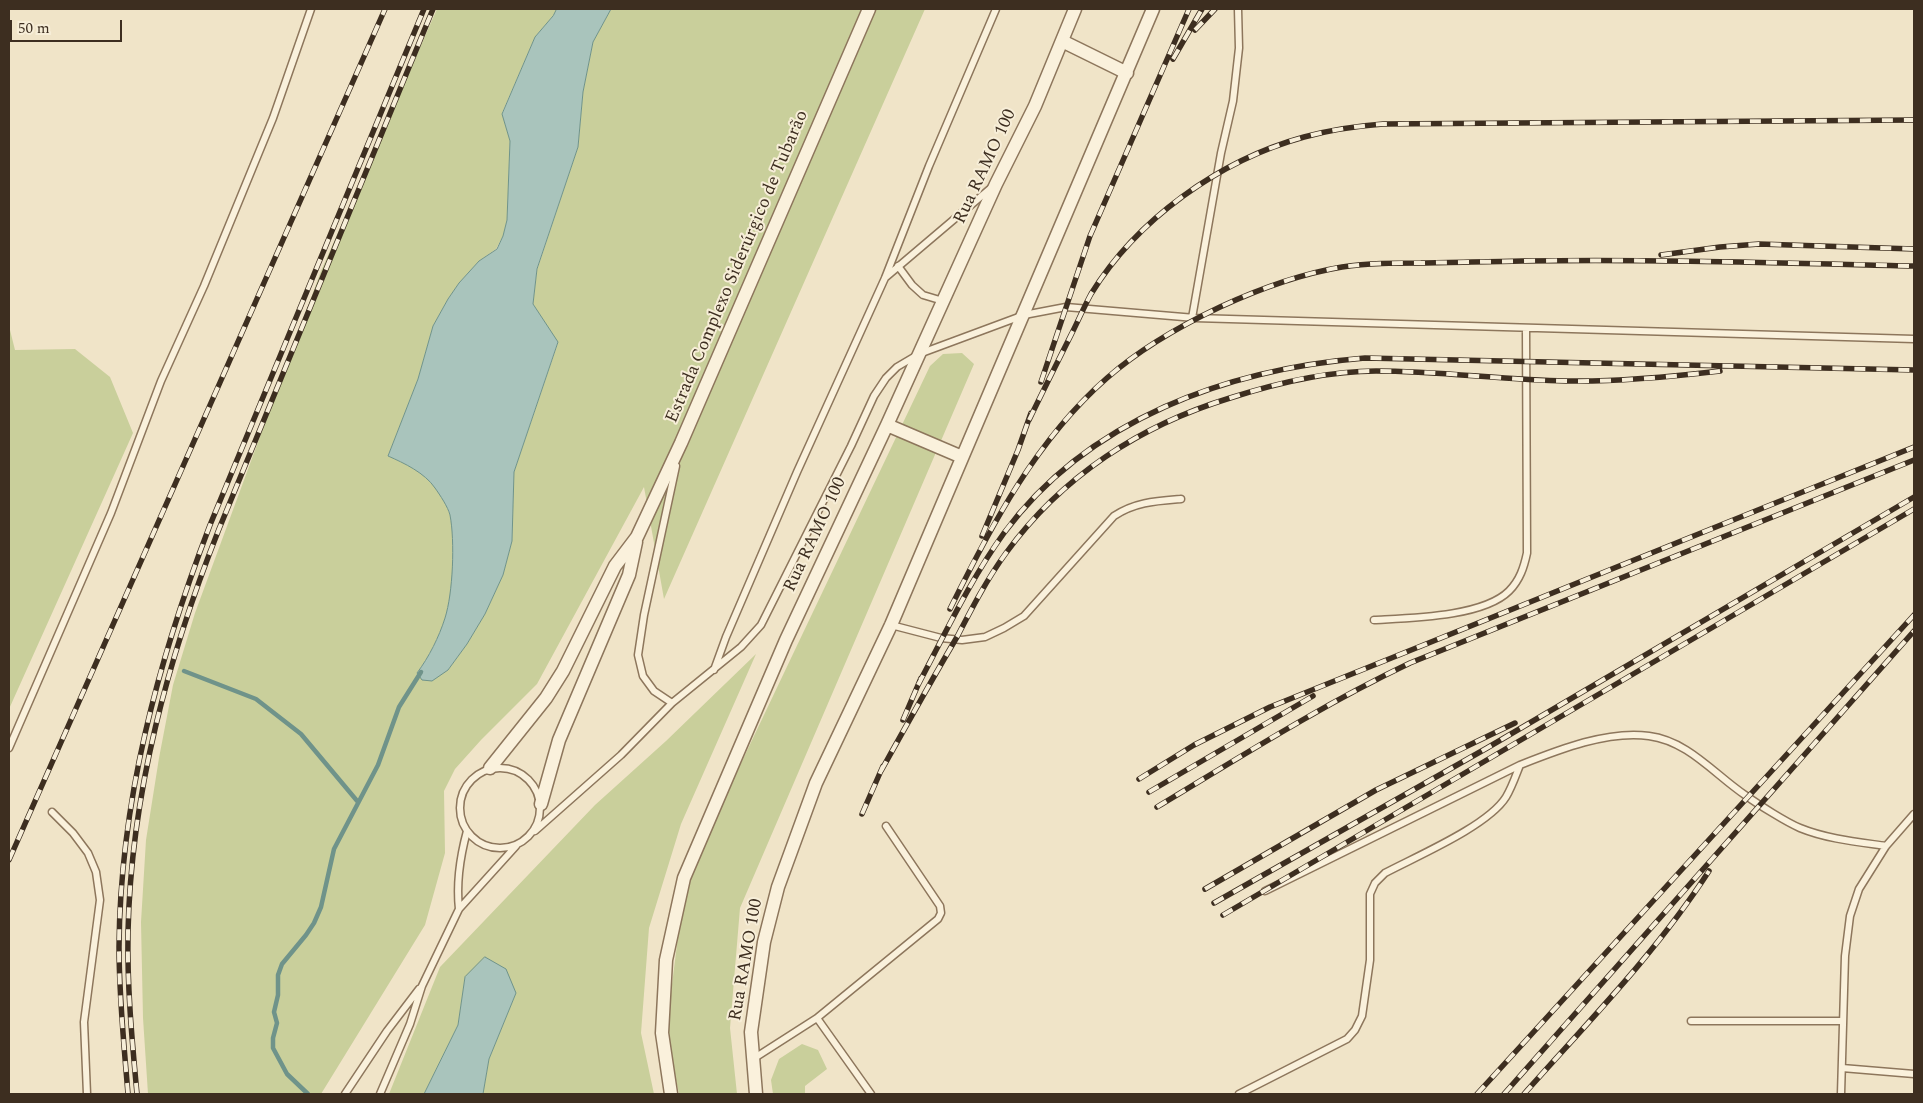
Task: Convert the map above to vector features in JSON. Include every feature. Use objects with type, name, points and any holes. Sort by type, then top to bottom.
[{"type":"street","name":"Estrada Complexo Siderúrgico de Tubarão","points":[[490,768],[546,698],[563,671],[615,566],[637,537],[681,442],[869,9]]},
{"type":"street","name":"Rua RAMO 100","points":[[671,1094],[662,1033],[666,960],[684,878],[786,640],[887,425],[996,184],[1035,106],[1075,9]]},
{"type":"street","name":"Rua RAMO 100","points":[[756,1094],[751,1032],[763,951],[778,887],[816,783],[891,625],[1153,9]]},
{"type":"street","points":[[1062,41],[1127,73]]},
{"type":"street","points":[[887,425],[962,457]]},
{"type":"street","name":"Estrada Complexo Siderúrgico de Tubarão","points":[[541,804],[559,740],[630,574],[637,537]]},
{"type":"lane","points":[[9,748],[112,513],[161,381],[204,286],[273,118],[311,9]]},
{"type":"lane","points":[[713,670],[793,481],[885,278],[929,166],[996,9]]},
{"type":"lane","points":[[1192,318],[1221,153],[1233,101],[1239,48],[1238,9]]},
{"type":"lane","points":[[885,278],[996,184]]},
{"type":"lane","points":[[898,266],[912,285],[923,295],[943,301]]},
{"type":"lane","points":[[529,837],[621,755],[672,703],[741,647],[761,625],[874,396],[897,366],[919,354],[1024,315],[1066,307],[1192,318],[1914,339]]},
{"type":"lane","points":[[1374,620],[1438,616],[1491,603],[1508,591],[1522,574],[1527,553],[1526,328]]},
{"type":"lane","points":[[672,703],[654,690],[643,676],[638,655],[644,615],[681,442]]},
{"type":"lane","points":[[891,625],[941,638],[962,640],[985,637],[1024,616],[1114,516],[1127,508],[1145,502],[1181,499]]},
{"type":"lane","points":[[1265,891],[1520,765],[1550,753],[1597,740],[1625,735],[1650,736],[1674,743],[1719,773],[1744,795],[1800,828],[1837,838],[1886,846]]},
{"type":"lane","points":[[1239,1094],[1347,1039],[1355,1030],[1362,1016],[1368,979],[1370,960],[1370,894],[1375,883],[1385,873],[1485,818],[1506,797],[1520,765]]},
{"type":"lane","points":[[490,768],[508,767],[524,774],[536,787],[541,804]]},
{"type":"lane","name":"Estrada Complexo Siderúrgico de Tubarão","points":[[458,909],[459,868],[467,831],[460,816],[460,801],[465,786],[476,774],[490,768]]},
{"type":"lane","name":"Estrada Complexo Siderúrgico de Tubarão","points":[[380,1094],[410,1024],[422,986],[458,909],[516,846],[529,837],[536,828],[541,804]]},
{"type":"lane","points":[[52,812],[73,833],[88,853],[96,872],[100,900],[84,1022],[87,1094]]},
{"type":"lane","points":[[1841,1094],[1845,956],[1850,916],[1859,889],[1886,846],[1914,814]]},
{"type":"lane","points":[[753,1059],[818,1018],[938,919],[940,906],[886,826]]},
{"type":"lane","points":[[467,831],[476,841],[489,847],[516,846]]},
{"type":"lane","points":[[345,1094],[387,1031],[422,986]]},
{"type":"lane","points":[[818,1018],[871,1094]]},
{"type":"lane","points":[[1691,1021],[1844,1021]]},
{"type":"lane","points":[[1842,1068],[1914,1074]]},
{"type":"green space","points":[[437,9],[557,9],[535,37],[502,113],[510,141],[507,220],[503,236],[496,249],[479,261],[459,283],[433,326],[418,379],[388,456],[414,469],[431,483],[446,505],[452,526],[453,567],[448,608],[437,640],[417,673],[448,670],[467,644],[485,614],[503,575],[512,541],[514,472],[558,343],[533,304],[537,270],[578,147],[583,92],[593,42],[611,9],[925,9],[664,599],[644,487],[537,684],[455,769],[444,791],[445,853],[425,925],[321,1094],[148,1094],[143,1018],[141,922],[146,840],[173,685],[195,613],[321,271]]},
{"type":"green space","points":[[9,326],[15,350],[75,349],[110,377],[133,433],[9,709]]},
{"type":"green space","points":[[962,353],[974,364],[740,908],[730,1028],[737,1094],[679,1094],[666,1032],[685,881],[930,366],[943,354]]},
{"type":"green space","points":[[756,654],[681,824],[649,928],[641,1033],[654,1094],[483,1094],[489,1059],[516,993],[465,977],[458,1025],[424,1094],[389,1094],[440,967],[595,805],[666,741]]},
{"type":"green space","points":[[802,1044],[818,1050],[827,1069],[805,1086],[805,1094],[773,1094],[771,1080],[779,1059]]},
{"type":"water","points":[[557,9],[611,9],[593,42],[583,92],[578,147],[537,269],[533,304],[558,342],[514,472],[512,541],[503,575],[485,614],[467,644],[448,670],[432,681],[422,680],[417,673],[430,654],[448,607],[453,552],[452,526],[446,505],[431,483],[420,473],[388,456],[418,379],[433,326],[459,283],[479,261],[497,249],[503,236],[507,220],[510,141],[502,114],[535,37]]},
{"type":"water","points":[[485,957],[506,969],[516,993],[489,1059],[483,1094],[424,1094],[458,1025],[465,977]]},
{"type":"waterway","points":[[184,671],[256,699],[301,734],[358,802]]},
{"type":"waterway","points":[[308,1094],[287,1074],[273,1048],[273,1038],[277,1023],[274,1012],[278,995],[278,975],[282,964],[314,923],[321,907],[334,849],[378,765],[399,707],[421,672]]},
{"type":"railway","points":[[9,860],[385,9]]},
{"type":"railway","points":[[128,1094],[120,984],[121,893],[126,839],[135,785],[145,732],[159,680],[191,576],[210,525],[424,9]]},
{"type":"railway","points":[[137,1094],[128,973],[131,880],[136,829],[145,777],[169,677],[184,627],[219,529],[433,9]]},
{"type":"railway","points":[[1041,382],[1090,236],[1189,9]]},
{"type":"railway","points":[[1173,59],[1202,9]]},
{"type":"railway","points":[[1195,30],[1215,9]]},
{"type":"railway","points":[[1029,420],[1091,294],[1132,241],[1156,217],[1183,196],[1212,177],[1273,147],[1324,132],[1383,124],[1914,120]]},
{"type":"railway","points":[[1661,255],[1759,244],[1914,249]]},
{"type":"railway","points":[[950,609],[982,547],[1017,486],[1037,456],[1082,402],[1120,367],[1161,339],[1220,307],[1265,288],[1326,270],[1382,264],[1620,261],[1914,266]]},
{"type":"railway","points":[[918,685],[980,569],[1004,533],[1038,493],[1077,459],[1119,430],[1165,407],[1213,388],[1263,374],[1314,364],[1365,358],[1914,370]]},
{"type":"railway","points":[[881,771],[986,583],[1028,525],[1078,477],[1106,457],[1165,423],[1197,409],[1230,398],[1284,383],[1339,373],[1400,371],[1542,380],[1604,381],[1720,371]]},
{"type":"railway","points":[[982,536],[1018,450],[1031,413]]},
{"type":"railway","points":[[1139,779],[1194,745],[1270,707],[1914,447]]},
{"type":"railway","points":[[1157,807],[1313,714],[1410,663],[1914,460]]},
{"type":"railway","points":[[1214,903],[1487,748],[1914,497]]},
{"type":"railway","points":[[1223,915],[1914,509]]},
{"type":"railway","points":[[1477,1094],[1914,615]]},
{"type":"railway","points":[[1504,1094],[1914,631]]},
{"type":"railway","points":[[903,720],[921,678]]},
{"type":"railway","points":[[1149,792],[1313,696]]},
{"type":"railway","points":[[1205,889],[1376,790],[1515,723]]},
{"type":"railway","points":[[862,814],[883,766]]},
{"type":"railway","points":[[1524,1094],[1644,959],[1709,871]]}]
